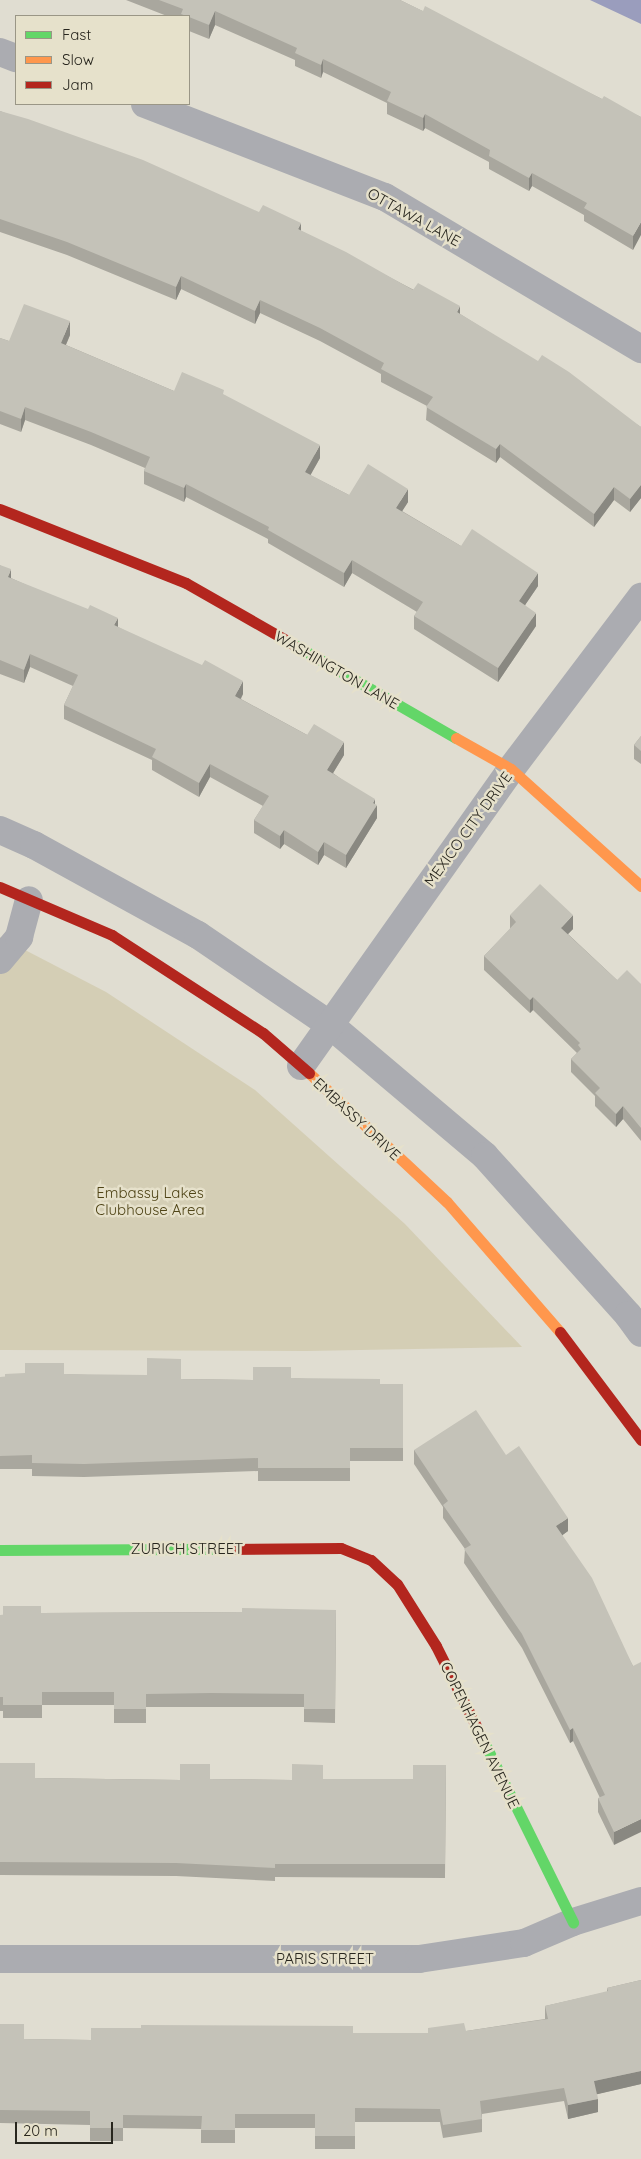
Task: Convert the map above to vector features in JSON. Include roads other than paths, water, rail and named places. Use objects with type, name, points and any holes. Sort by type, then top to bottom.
[{"type":"street","points":[[0,52],[15,58]]},
{"type":"street","name":"OTTAWA LANE","points":[[148,105],[385,197],[641,349]]},
{"type":"street","name":"WASHINGTON LANE","points":[[0,509],[186,583],[511,770],[641,886]]},
{"type":"street","name":"MEXICO CITY DRIVE","points":[[301,1066],[511,770],[641,597]]},
{"type":"street","points":[[0,830],[34,845],[198,935],[329,1024],[485,1156],[628,1315],[641,1333]]},
{"type":"street","name":"EMBASSY DRIVE","points":[[0,887],[112,935],[263,1034],[301,1066],[447,1202],[560,1332],[641,1440]]},
{"type":"street","points":[[0,960],[19,937],[29,900]]},
{"type":"street","name":"ZURICH STREET","points":[[0,1550],[341,1548],[372,1560]]},
{"type":"street","name":"COPENHAGEN AVENUE","points":[[372,1560],[397,1584],[436,1646],[573,1922]]},
{"type":"street","name":"PARIS STREET","points":[[0,1959],[419,1959],[524,1943],[573,1922],[641,1901]]},
{"type":"water","points":[[590,0],[641,0],[641,24],[639,23]]},
{"type":"park label","name":"Embassy Lakes Clubhouse Area","points":[[150,1200]]}]
